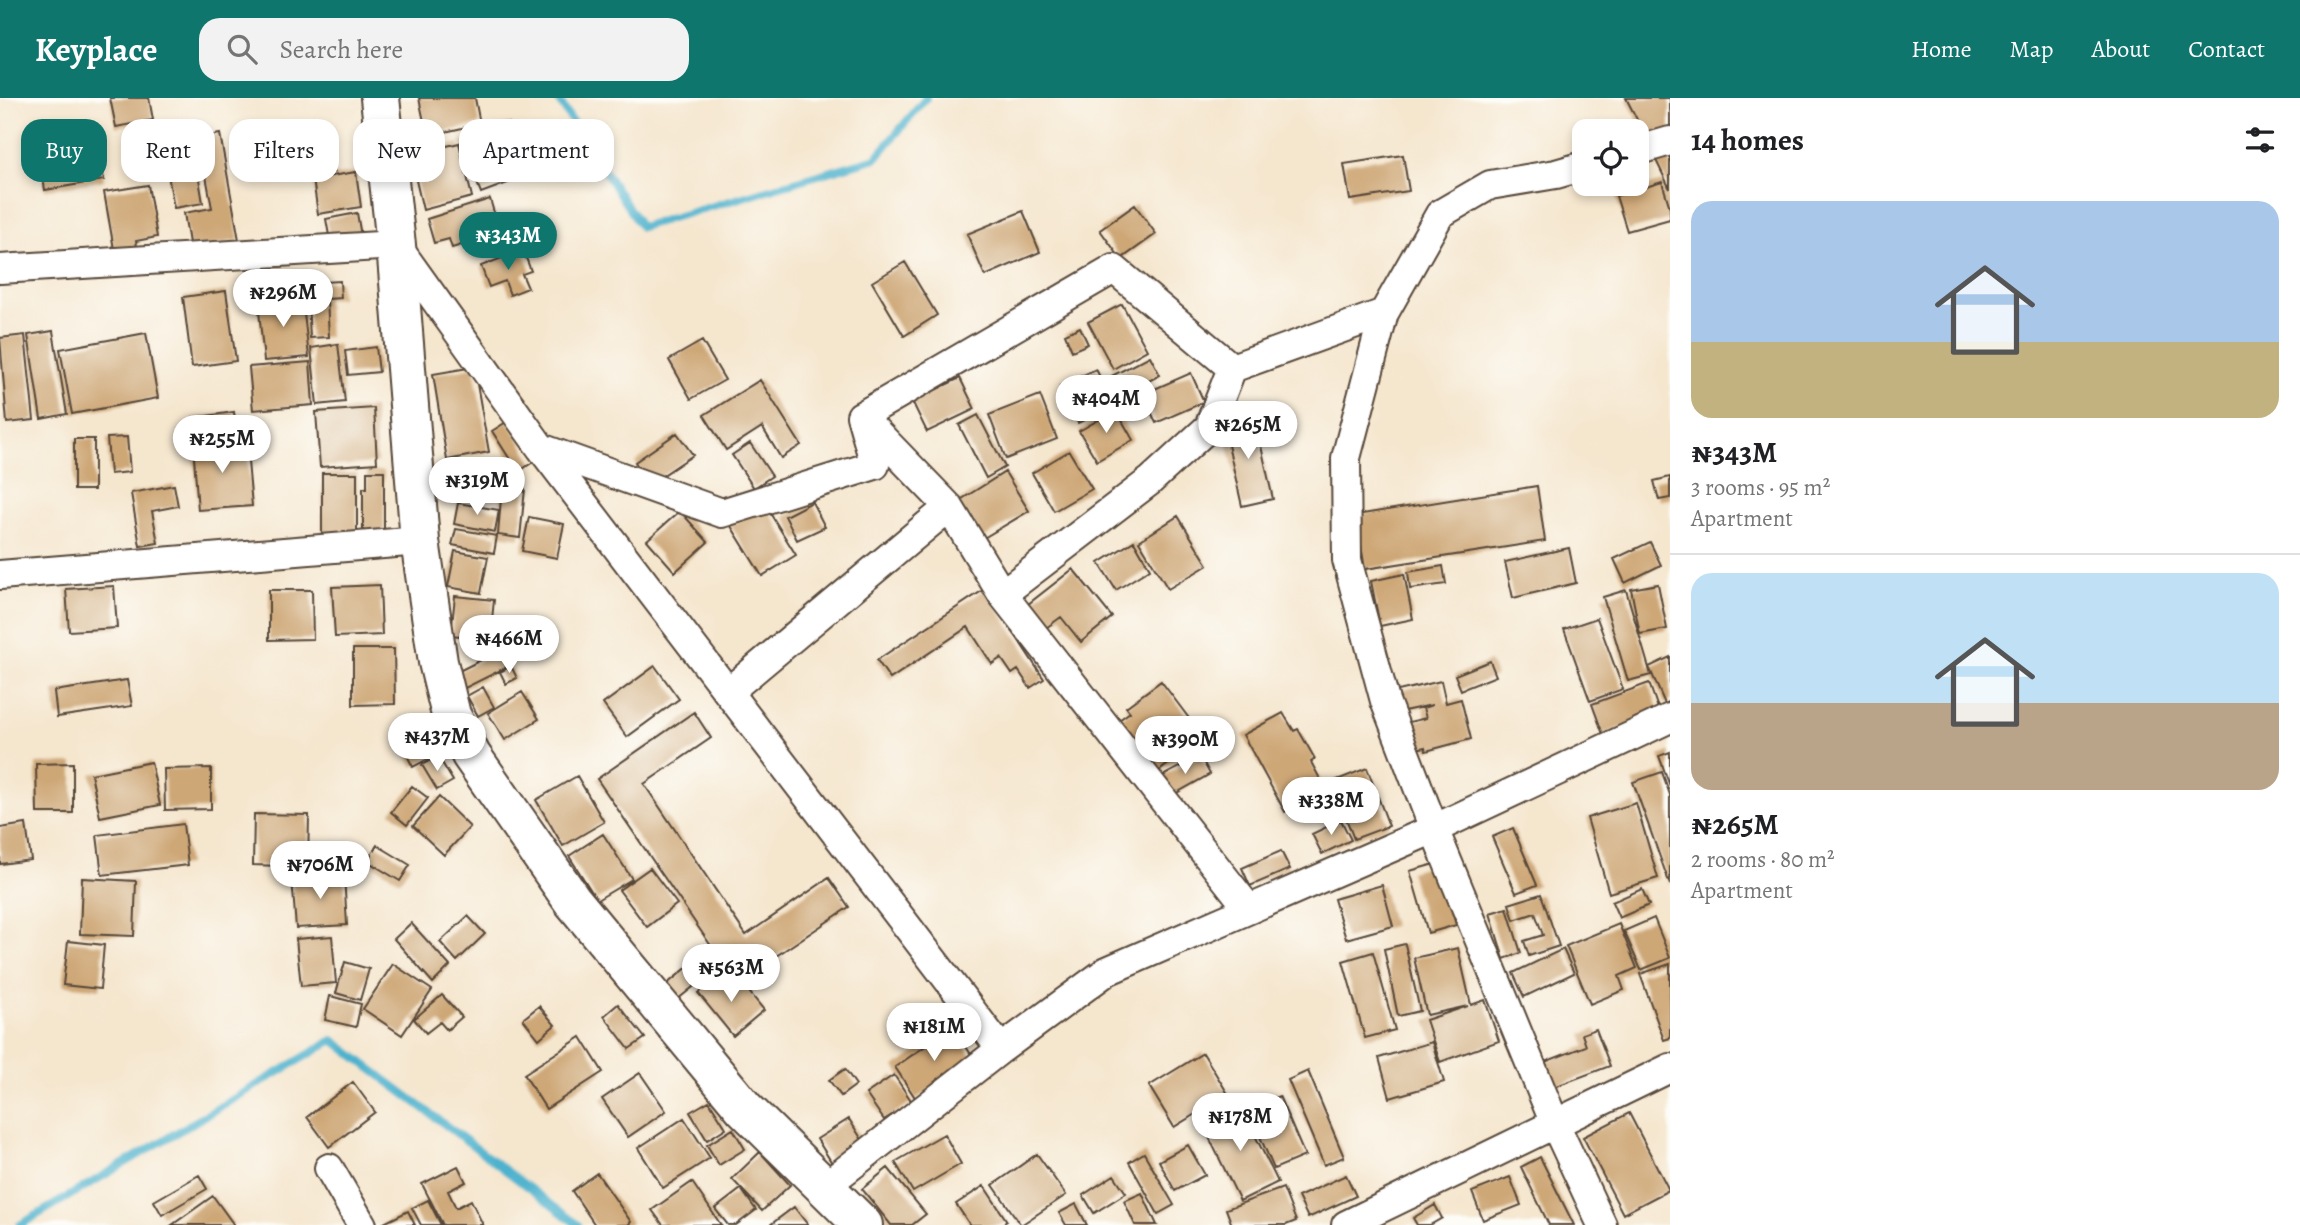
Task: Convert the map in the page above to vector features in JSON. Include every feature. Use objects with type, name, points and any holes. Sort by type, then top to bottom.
[{"type":"street","points":[[380,98],[396,245],[420,541],[438,662],[451,715],[471,755],[572,900],[744,1108],[863,1225]]},
{"type":"street","points":[[1649,147],[1670,141]]},
{"type":"street","points":[[1572,169],[1490,185],[1440,214],[1384,313],[1346,458],[1347,560],[1385,701],[1434,829],[1555,1124],[1602,1225]]},
{"type":"street","points":[[0,269],[396,245]]},
{"type":"street","points":[[396,245],[541,448],[1001,1049]]},
{"type":"street","points":[[861,416],[1114,269],[1232,368]]},
{"type":"street","points":[[1002,594],[1150,481],[1209,427],[1232,368],[1384,313]]},
{"type":"street","points":[[541,448],[722,513],[875,465],[861,416]]},
{"type":"street","points":[[861,416],[949,507],[1002,594],[1249,909]]},
{"type":"street","points":[[728,692],[949,507]]},
{"type":"street","points":[[0,575],[420,541]]},
{"type":"street","points":[[824,1186],[1107,971],[1434,829],[1670,718]]},
{"type":"street","points":[[1346,1225],[1670,1068]]},
{"type":"street","points":[[329,1168],[362,1225]]},
{"type":"building","points":[[110,98],[149,98],[153,119],[121,119],[121,126],[116,127]]},
{"type":"building","points":[[419,98],[475,98],[479,119],[459,119],[459,129],[445,132],[445,119],[423,119]]},
{"type":"building","points":[[1626,98],[1670,98],[1670,135],[1650,145],[1649,119],[1637,119]]},
{"type":"building","points":[[220,134],[239,240],[190,249],[184,213],[212,208],[207,182],[215,182],[215,135]]},
{"type":"building","points":[[459,143],[459,182],[468,182],[472,197],[423,210],[416,182],[445,182],[445,146]]},
{"type":"building","points":[[1665,146],[1670,156],[1670,189],[1652,152]]},
{"type":"building","points":[[1403,155],[1409,191],[1350,200],[1344,164]]},
{"type":"building","points":[[353,172],[353,182],[357,182],[361,207],[318,214],[313,182],[339,182],[339,175]]},
{"type":"building","points":[[44,182],[92,182],[45,190]]},
{"type":"building","points":[[169,182],[200,182],[203,203],[174,208]]},
{"type":"building","points":[[477,182],[510,182],[481,193]]},
{"type":"building","points":[[1662,182],[1670,208],[1670,219],[1627,231],[1616,196],[1649,196],[1649,186]]},
{"type":"building","points":[[148,185],[157,237],[136,241],[138,252],[115,255],[104,192]]},
{"type":"building","points":[[490,199],[500,233],[452,248],[449,239],[434,243],[427,219]]},
{"type":"building","points":[[1135,205],[1156,234],[1121,259],[1100,230]]},
{"type":"building","points":[[1023,211],[1040,252],[985,276],[967,234]]},
{"type":"building","points":[[357,213],[361,236],[330,241],[326,219]]},
{"type":"building","points":[[523,250],[531,271],[522,274],[528,288],[510,295],[505,281],[489,287],[481,266]]},
{"type":"building","points":[[905,262],[937,315],[904,336],[872,282]]},
{"type":"building","points":[[340,281],[341,298],[327,299],[329,337],[310,338],[307,283]]},
{"type":"building","points":[[226,291],[236,361],[192,367],[183,297]]},
{"type":"building","points":[[302,296],[309,357],[264,361],[258,301]]},
{"type":"building","points":[[1122,304],[1147,350],[1113,369],[1088,322]]},
{"type":"building","points":[[1080,327],[1088,344],[1072,351],[1065,334]]},
{"type":"building","points":[[53,331],[67,414],[41,419],[28,335]]},
{"type":"building","points":[[146,333],[158,398],[72,414],[60,349]]},
{"type":"building","points":[[25,335],[34,420],[7,423],[0,338]]},
{"type":"building","points":[[702,341],[725,380],[691,399],[669,360]]},
{"type":"building","points":[[338,344],[345,402],[317,405],[311,348]]},
{"type":"building","points":[[376,347],[379,372],[348,375],[345,351]]},
{"type":"building","points":[[1150,356],[1160,375],[1114,399],[1104,380]]},
{"type":"building","points":[[310,362],[313,405],[253,410],[249,367]]},
{"type":"building","points":[[474,367],[489,452],[447,460],[433,374]]},
{"type":"building","points":[[1096,369],[1114,406],[1078,423],[1060,386]]},
{"type":"building","points":[[1191,373],[1204,402],[1156,423],[1143,394]]},
{"type":"building","points":[[960,378],[975,409],[927,432],[912,401]]},
{"type":"building","points":[[760,380],[801,445],[781,458],[762,427],[726,450],[704,415]]},
{"type":"building","points":[[1040,395],[1057,439],[1006,459],[989,415]]},
{"type":"building","points":[[374,408],[377,463],[320,467],[316,412]]},
{"type":"building","points":[[1116,410],[1133,440],[1097,461],[1079,431]]},
{"type":"building","points":[[234,412],[237,433],[196,439],[193,418]]},
{"type":"building","points":[[978,415],[1005,467],[986,478],[959,425]]},
{"type":"building","points":[[1254,415],[1273,499],[1242,506],[1223,423]]},
{"type":"building","points":[[508,421],[533,462],[518,472],[492,431]]},
{"type":"building","points":[[677,433],[693,455],[650,484],[635,462]]},
{"type":"building","points":[[127,437],[130,472],[110,474],[107,438]]},
{"type":"building","points":[[74,439],[94,439],[94,490],[74,490]]},
{"type":"building","points":[[246,439],[252,506],[198,510],[193,444]]},
{"type":"building","points":[[750,443],[772,476],[754,488],[732,455]]},
{"type":"building","points":[[1069,451],[1092,489],[1054,511],[1032,473]]},
{"type":"building","points":[[459,468],[463,492],[450,494],[446,470]]},
{"type":"building","points":[[367,471],[384,471],[384,532],[363,532],[363,488],[367,488]]},
{"type":"building","points":[[1005,472],[1029,511],[977,542],[954,504]]},
{"type":"building","points":[[322,473],[357,473],[357,536],[322,536]]},
{"type":"building","points":[[1670,477],[1670,498],[1659,500],[1654,481]]},
{"type":"building","points":[[174,485],[178,506],[152,511],[158,543],[140,546],[131,493]]},
{"type":"building","points":[[502,486],[525,489],[520,538],[498,535]]},
{"type":"building","points":[[1537,486],[1545,541],[1365,569],[1356,515]]},
{"type":"building","points":[[812,502],[825,527],[797,540],[785,516]]},
{"type":"building","points":[[458,503],[499,510],[495,532],[454,524]]},
{"type":"building","points":[[765,505],[796,555],[762,576],[731,526]]},
{"type":"building","points":[[680,511],[708,542],[675,572],[647,540]]},
{"type":"building","points":[[1178,516],[1208,565],[1168,589],[1139,541]]},
{"type":"building","points":[[529,517],[564,524],[557,558],[522,551]]},
{"type":"building","points":[[456,529],[497,536],[494,553],[452,545]]},
{"type":"building","points":[[1134,541],[1150,569],[1116,590],[1099,563]]},
{"type":"building","points":[[1650,542],[1661,565],[1625,583],[1614,559]]},
{"type":"building","points":[[1569,548],[1576,583],[1513,598],[1505,562]]},
{"type":"building","points":[[455,551],[488,557],[481,593],[448,587]]},
{"type":"building","points":[[1443,566],[1446,584],[1410,589],[1408,572]]},
{"type":"building","points":[[1073,569],[1112,617],[1081,642],[1061,617],[1046,628],[1027,605]]},
{"type":"building","points":[[1404,574],[1413,619],[1380,626],[1371,581]]},
{"type":"building","points":[[1658,584],[1667,629],[1640,634],[1631,589]]},
{"type":"building","points":[[380,585],[382,635],[335,637],[332,587]]},
{"type":"building","points":[[114,586],[117,628],[69,631],[66,589]]},
{"type":"building","points":[[985,589],[1044,679],[1030,688],[1018,670],[1012,674],[1001,658],[992,664],[968,627],[890,679],[877,660]]},
{"type":"building","points":[[269,590],[312,590],[313,639],[269,640]]},
{"type":"building","points":[[1626,590],[1651,675],[1628,681],[1603,597]]},
{"type":"building","points":[[455,596],[494,600],[490,639],[451,635]]},
{"type":"building","points":[[1597,618],[1623,689],[1590,701],[1564,629]]},
{"type":"building","points":[[494,637],[509,666],[461,690],[453,674],[481,660],[474,647]]},
{"type":"building","points":[[353,649],[394,649],[395,704],[353,705]]},
{"type":"building","points":[[1670,657],[1670,701],[1665,704],[1649,667]]},
{"type":"building","points":[[1490,661],[1496,676],[1461,690],[1455,675]]},
{"type":"building","points":[[511,666],[517,678],[506,684],[500,672]]},
{"type":"building","points":[[655,666],[679,699],[627,737],[603,704]]},
{"type":"building","points":[[127,680],[132,706],[57,717],[54,691]]},
{"type":"building","points":[[1161,681],[1203,737],[1158,772],[1119,720],[1130,712],[1126,707]]},
{"type":"building","points":[[1441,681],[1446,703],[1461,699],[1471,739],[1426,751],[1425,747],[1412,750],[1405,723],[1426,718],[1423,708],[1432,705],[1399,712],[1394,692]]},
{"type":"building","points":[[1649,683],[1660,714],[1603,734],[1592,704]]},
{"type":"building","points":[[483,687],[494,707],[478,716],[467,696]]},
{"type":"building","points":[[522,692],[539,719],[505,740],[488,713]]},
{"type":"building","points":[[694,712],[711,738],[644,784],[746,935],[829,878],[849,907],[736,983],[723,963],[673,1003],[661,989],[711,948],[720,959],[597,779]]},
{"type":"building","points":[[1283,713],[1294,731],[1298,729],[1315,759],[1311,762],[1326,790],[1285,812],[1243,735]]},
{"type":"building","points":[[421,736],[432,757],[413,767],[402,746]]},
{"type":"building","points":[[1670,752],[1670,786],[1659,756]]},
{"type":"building","points":[[438,756],[453,781],[437,790],[422,765]]},
{"type":"building","points":[[1200,756],[1210,774],[1171,796],[1161,777]]},
{"type":"building","points":[[151,762],[160,805],[100,817],[91,774]]},
{"type":"building","points":[[73,763],[73,813],[37,813],[36,764]]},
{"type":"building","points":[[211,768],[211,809],[165,810],[164,769]]},
{"type":"building","points":[[1367,768],[1389,826],[1354,839],[1332,782]]},
{"type":"building","points":[[1662,772],[1670,795],[1670,885],[1633,782]]},
{"type":"building","points":[[577,776],[604,822],[563,846],[536,800]]},
{"type":"building","points":[[412,786],[428,798],[407,825],[391,812]]},
{"type":"building","points":[[439,797],[470,827],[444,855],[413,826]]},
{"type":"building","points":[[1636,803],[1658,878],[1609,893],[1587,818]]},
{"type":"building","points":[[254,814],[309,815],[308,867],[253,865]]},
{"type":"building","points":[[1341,820],[1351,840],[1322,854],[1312,834]]},
{"type":"building","points":[[26,824],[31,860],[0,864],[0,828]]},
{"type":"building","points":[[183,824],[188,865],[102,875],[97,835]]},
{"type":"building","points":[[1513,828],[1537,885],[1516,893],[1492,837]]},
{"type":"building","points":[[603,834],[632,879],[597,900],[569,856]]},
{"type":"building","points":[[377,845],[410,865],[400,881],[367,861]]},
{"type":"building","points":[[1281,851],[1290,869],[1250,886],[1242,868]]},
{"type":"building","points":[[1438,863],[1456,925],[1428,933],[1410,871]]},
{"type":"building","points":[[650,868],[677,904],[647,927],[619,890]]},
{"type":"building","points":[[344,875],[347,925],[296,928],[292,878]]},
{"type":"building","points":[[82,878],[136,881],[134,936],[80,934]]},
{"type":"building","points":[[1382,885],[1393,926],[1346,939],[1334,899]]},
{"type":"building","points":[[1642,889],[1649,905],[1619,918],[1612,902]]},
{"type":"building","points":[[1541,894],[1559,946],[1529,956],[1524,941],[1543,935],[1535,913],[1514,920],[1509,904]]},
{"type":"building","points":[[1507,908],[1521,953],[1504,959],[1490,913]]},
{"type":"building","points":[[468,916],[485,934],[457,961],[440,942]]},
{"type":"building","points":[[1654,918],[1670,958],[1641,970],[1624,931]]},
{"type":"building","points":[[411,923],[450,966],[433,983],[394,939]]},
{"type":"building","points":[[1619,924],[1637,968],[1619,976],[1624,990],[1590,1004],[1566,946]]},
{"type":"building","points":[[332,936],[336,983],[301,986],[296,939]]},
{"type":"building","points":[[68,941],[104,945],[100,989],[63,985]]},
{"type":"building","points":[[1405,944],[1420,1011],[1398,1016],[1384,949]]},
{"type":"building","points":[[1458,948],[1471,1005],[1485,1000],[1499,1041],[1440,1062],[1426,1020],[1468,1006],[1427,1015],[1414,958]]},
{"type":"building","points":[[1563,949],[1574,973],[1524,997],[1513,973]]},
{"type":"building","points":[[1373,952],[1395,1030],[1365,1038],[1343,961]]},
{"type":"building","points":[[345,962],[369,969],[360,1000],[336,993]]},
{"type":"building","points":[[393,964],[432,990],[402,1035],[363,1009]]},
{"type":"building","points":[[1670,964],[1670,1038],[1664,1040],[1640,974]]},
{"type":"building","points":[[721,974],[734,989],[741,982],[764,1010],[733,1036],[698,993]]},
{"type":"building","points":[[442,995],[462,1017],[447,1030],[440,1022],[426,1033],[414,1019]]},
{"type":"building","points":[[330,996],[361,1004],[356,1027],[325,1020]]},
{"type":"building","points":[[618,1004],[645,1038],[629,1049],[604,1016]]},
{"type":"building","points":[[539,1006],[555,1025],[539,1039],[523,1019]]},
{"type":"building","points":[[953,1027],[974,1059],[916,1099],[895,1067]]},
{"type":"building","points":[[1596,1029],[1610,1066],[1551,1088],[1542,1063],[1586,1046],[1582,1034]]},
{"type":"building","points":[[581,1037],[603,1072],[546,1109],[524,1074]]},
{"type":"building","points":[[1432,1042],[1444,1082],[1390,1098],[1379,1058]]},
{"type":"building","points":[[1203,1053],[1228,1094],[1174,1127],[1149,1086]]},
{"type":"building","points":[[845,1069],[856,1085],[841,1096],[829,1080]]},
{"type":"building","points":[[1308,1071],[1344,1157],[1324,1165],[1288,1080]]},
{"type":"building","points":[[640,1073],[666,1111],[628,1137],[602,1099]]},
{"type":"building","points":[[894,1075],[912,1102],[884,1120],[866,1094]]},
{"type":"building","points":[[353,1082],[375,1112],[329,1147],[307,1117]]},
{"type":"building","points":[[1279,1096],[1305,1156],[1274,1169],[1248,1109]]},
{"type":"building","points":[[709,1101],[726,1128],[707,1140],[690,1112]]},
{"type":"building","points":[[1240,1105],[1278,1182],[1240,1201],[1202,1123]]},
{"type":"building","points":[[1629,1113],[1669,1190],[1623,1214],[1583,1137]]},
{"type":"building","points":[[684,1118],[710,1158],[663,1188],[638,1148]]},
{"type":"building","points":[[849,1119],[864,1143],[832,1163],[817,1139]]},
{"type":"building","points":[[733,1129],[745,1149],[719,1165],[707,1145]]},
{"type":"building","points":[[944,1134],[961,1164],[913,1192],[895,1162]]},
{"type":"building","points":[[1188,1145],[1205,1175],[1175,1191],[1159,1161]]},
{"type":"building","points":[[760,1152],[790,1185],[762,1211],[732,1179]]},
{"type":"building","points":[[1144,1153],[1174,1205],[1158,1214],[1129,1162]]},
{"type":"building","points":[[1037,1154],[1066,1195],[1021,1225],[993,1185]]},
{"type":"building","points":[[1540,1157],[1574,1225],[1549,1225],[1521,1167]]},
{"type":"building","points":[[458,1166],[466,1182],[448,1191],[456,1208],[471,1200],[483,1225],[443,1225],[422,1184]]},
{"type":"building","points":[[888,1168],[926,1214],[912,1225],[891,1225],[862,1189]]},
{"type":"building","points":[[597,1173],[631,1222],[628,1225],[595,1225],[572,1191]]},
{"type":"building","points":[[199,1175],[207,1189],[162,1215],[154,1201]]},
{"type":"building","points":[[1114,1175],[1126,1193],[1094,1213],[1083,1195]]},
{"type":"building","points":[[1346,1175],[1356,1196],[1308,1218],[1298,1197]]},
{"type":"building","points":[[1510,1177],[1521,1205],[1483,1220],[1472,1192]]},
{"type":"building","points":[[692,1182],[721,1225],[663,1225],[652,1210]]},
{"type":"building","points":[[984,1186],[1007,1221],[1001,1225],[970,1225],[956,1204]]},
{"type":"building","points":[[1283,1188],[1296,1221],[1286,1225],[1232,1225],[1226,1209]]},
{"type":"building","points":[[741,1189],[756,1210],[736,1225],[728,1225],[715,1209]]},
{"type":"building","points":[[1142,1193],[1157,1225],[1135,1225],[1124,1201]]},
{"type":"building","points":[[213,1196],[234,1225],[172,1225]]},
{"type":"building","points":[[428,1200],[441,1225],[421,1225],[412,1208]]},
{"type":"building","points":[[1076,1204],[1087,1225],[1066,1225],[1059,1213]]},
{"type":"building","points":[[1435,1205],[1442,1218],[1430,1225],[1417,1225],[1413,1218]]},
{"type":"building","points":[[794,1207],[808,1225],[770,1225]]},
{"type":"building","points":[[408,1211],[415,1225],[380,1225]]},
{"type":"waterway","points":[[557,98],[641,227],[876,158],[926,98]]},
{"type":"waterway","points":[[20,1225],[333,1040],[578,1225]]}]
